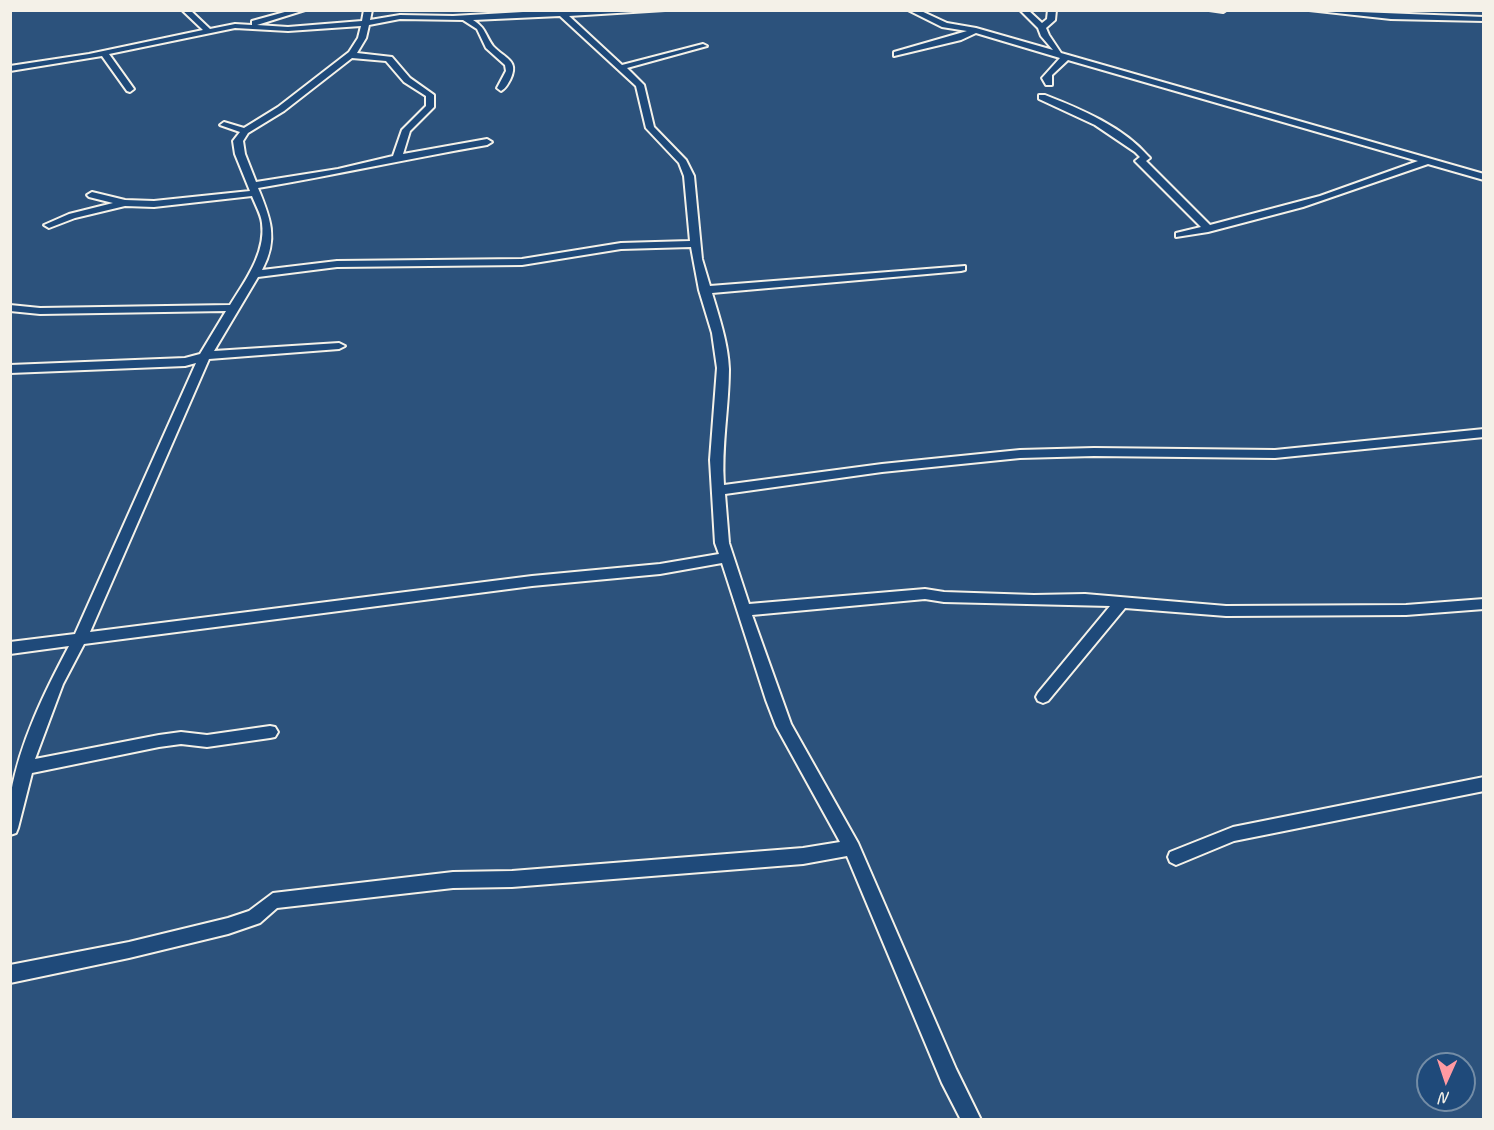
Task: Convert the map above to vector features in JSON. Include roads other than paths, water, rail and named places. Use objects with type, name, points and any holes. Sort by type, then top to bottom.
[{"type":"street","points":[[185,10],[208,31]]},
{"type":"street","points":[[10,69],[244,26],[302,10]]},
{"type":"street","points":[[10,828],[26,768],[56,684],[80,639],[204,358],[262,258],[267,236],[267,220],[253,190],[237,143],[245,131],[281,109],[351,55],[366,31],[368,10]]},
{"type":"street","points":[[244,26],[288,29],[365,23],[400,17],[662,10]]},
{"type":"street","points":[[911,10],[945,25],[975,31],[1484,177]]},
{"type":"street","points":[[1023,10],[1042,27],[1045,36],[1057,50],[1056,54]]},
{"type":"street","points":[[1042,27],[1051,20],[1052,10]]},
{"type":"street","points":[[1212,10],[1223,10]]},
{"type":"street","points":[[1312,10],[1391,17],[1484,19]]},
{"type":"street","points":[[562,12],[619,68],[640,85],[650,128],[687,169],[695,244],[704,290],[718,333],[723,368],[716,460],[721,535],[727,557],[773,700],[784,726],[852,848],[949,1077],[972,1119]]},
{"type":"street","points":[[464,17],[480,28],[491,49],[509,64],[510,71],[501,88]]},
{"type":"street","points":[[897,54],[958,38],[975,31]]},
{"type":"street","points":[[619,68],[703,46]]},
{"type":"street","points":[[104,53],[130,89]]},
{"type":"street","points":[[351,55],[388,59],[407,80],[430,95],[430,107],[406,130],[397,158]]},
{"type":"street","points":[[1049,83],[1046,78],[1048,74],[1066,57]]},
{"type":"street","points":[[1042,97],[1062,105],[1130,144],[1145,158],[1140,161],[1209,229]]},
{"type":"street","points":[[224,125],[245,131]]},
{"type":"street","points":[[49,225],[72,216],[125,203],[184,202],[487,142]]},
{"type":"street","points":[[1180,235],[1269,215],[1326,198],[1426,161]]},
{"type":"street","points":[[92,195],[125,203]]},
{"type":"street","points":[[254,274],[337,264],[522,262],[621,246],[695,244]]},
{"type":"street","points":[[704,290],[962,268]]},
{"type":"street","points":[[10,308],[40,311],[235,308]]},
{"type":"street","points":[[10,369],[185,362],[216,354],[339,346]]},
{"type":"street","points":[[718,490],[882,468],[1020,454],[1094,452],[1275,454],[1484,433]]},
{"type":"street","points":[[10,648],[532,581],[660,569],[727,557]]},
{"type":"street","points":[[744,610],[925,594],[944,597],[1035,600],[1063,598],[1227,611],[1309,612],[1484,604]]},
{"type":"street","points":[[1043,697],[1120,604]]},
{"type":"street","points":[[26,768],[159,741],[181,738],[215,740],[270,732]]},
{"type":"street","points":[[1176,856],[1233,834],[1484,784]]},
{"type":"street","points":[[10,974],[129,950],[228,926],[254,917],[273,901],[453,880],[512,879],[803,856],[852,848]]}]
